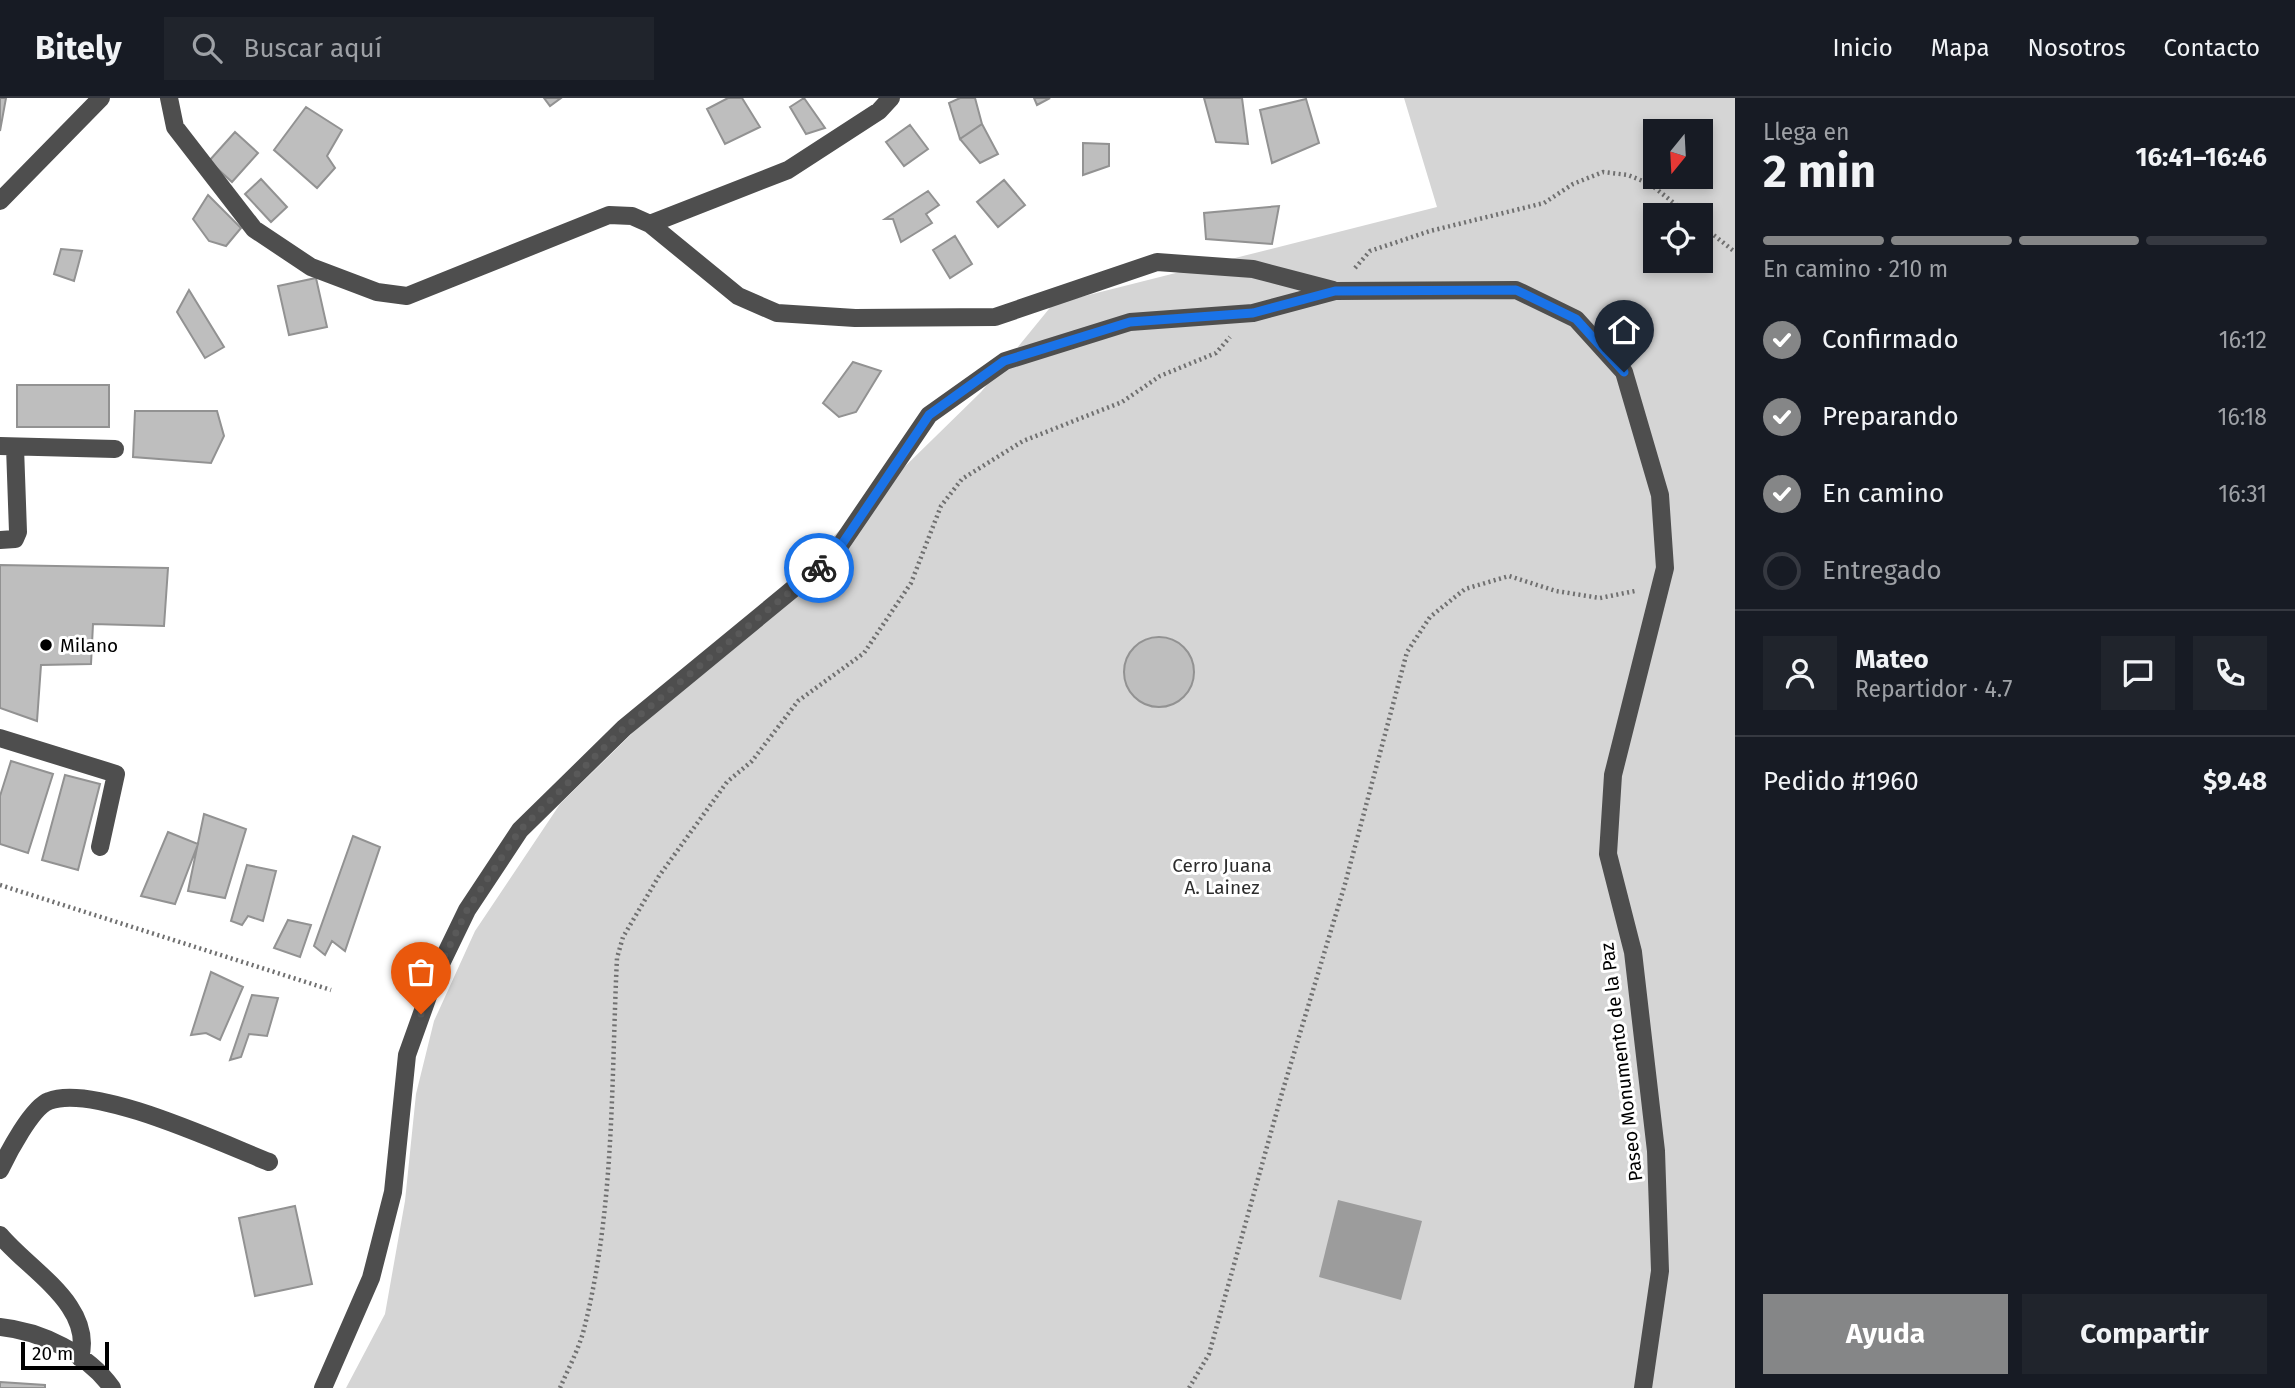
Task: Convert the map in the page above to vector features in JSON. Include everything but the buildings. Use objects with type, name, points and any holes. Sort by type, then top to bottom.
[{"type":"street","points":[[0,201],[101,98]]},
{"type":"street","points":[[169,98],[175,127],[254,229],[311,267],[377,292],[407,296],[609,215],[632,216],[650,224],[738,296],[778,313],[855,318],[995,317],[1157,262],[1253,269],[1335,291]]},
{"type":"street","points":[[650,224],[788,170],[879,111],[891,98]]},
{"type":"street","name":"Paseo Monumento de la Paz","points":[[323,1388],[371,1278],[393,1192],[407,1055],[436,974],[467,910],[520,830],[624,728],[834,556],[929,415],[1004,361],[1130,322],[1253,313],[1335,291],[1516,290],[1576,319],[1624,372],[1660,495],[1665,568],[1613,775],[1608,854],[1633,952],[1656,1151],[1660,1271],[1643,1388]]},
{"type":"street","points":[[0,540],[15,539],[18,532],[8,446],[115,449]]},
{"type":"street","points":[[0,738],[116,774],[100,847]]},
{"type":"street","points":[[0,1170],[31,1119],[46,1102],[63,1097],[110,1103],[269,1162]]},
{"type":"street","points":[[0,1235],[76,1314],[84,1336],[80,1358]]},
{"type":"street","points":[[0,1327],[45,1338],[80,1358],[112,1388]]},
{"type":"path","points":[[1335,291],[1370,251],[1430,231],[1544,203],[1573,184],[1602,172],[1628,175],[1650,184],[1674,203]]},
{"type":"path","points":[[1713,235],[1735,252]]},
{"type":"path","points":[[560,1388],[583,1332],[601,1254],[612,1124],[617,958],[623,937],[659,876],[727,782],[752,761],[798,701],[864,653],[911,583],[941,506],[962,479],[1023,441],[1122,402],[1160,376],[1216,353],[1253,313]]},
{"type":"path","points":[[1188,1388],[1209,1354],[1282,1093],[1345,884],[1407,652],[1430,617],[1465,589],[1509,576],[1556,591],[1600,598],[1660,587]]},
{"type":"path","points":[[0,885],[331,990]]},
{"type":"green space","name":"Cerro Juana A. Lainez","points":[[1404,98],[1735,98],[1735,1388],[346,1388],[385,1314],[405,1201],[416,1094],[434,1021],[475,931],[560,804],[981,392],[1053,304],[1437,207]]},
{"type":"shaded area","points":[[1338,1200],[1422,1221],[1401,1300],[1319,1277]]},
{"type":"way so far","points":[[421,1014],[436,974],[467,910],[520,830],[624,728],[819,568]]},
{"type":"place","name":"Milano","points":[[46,645]]},
{"type":"route","points":[[819,568],[834,556],[929,415],[1004,361],[1130,322],[1253,313],[1335,291],[1516,290],[1576,319],[1624,372]]}]
